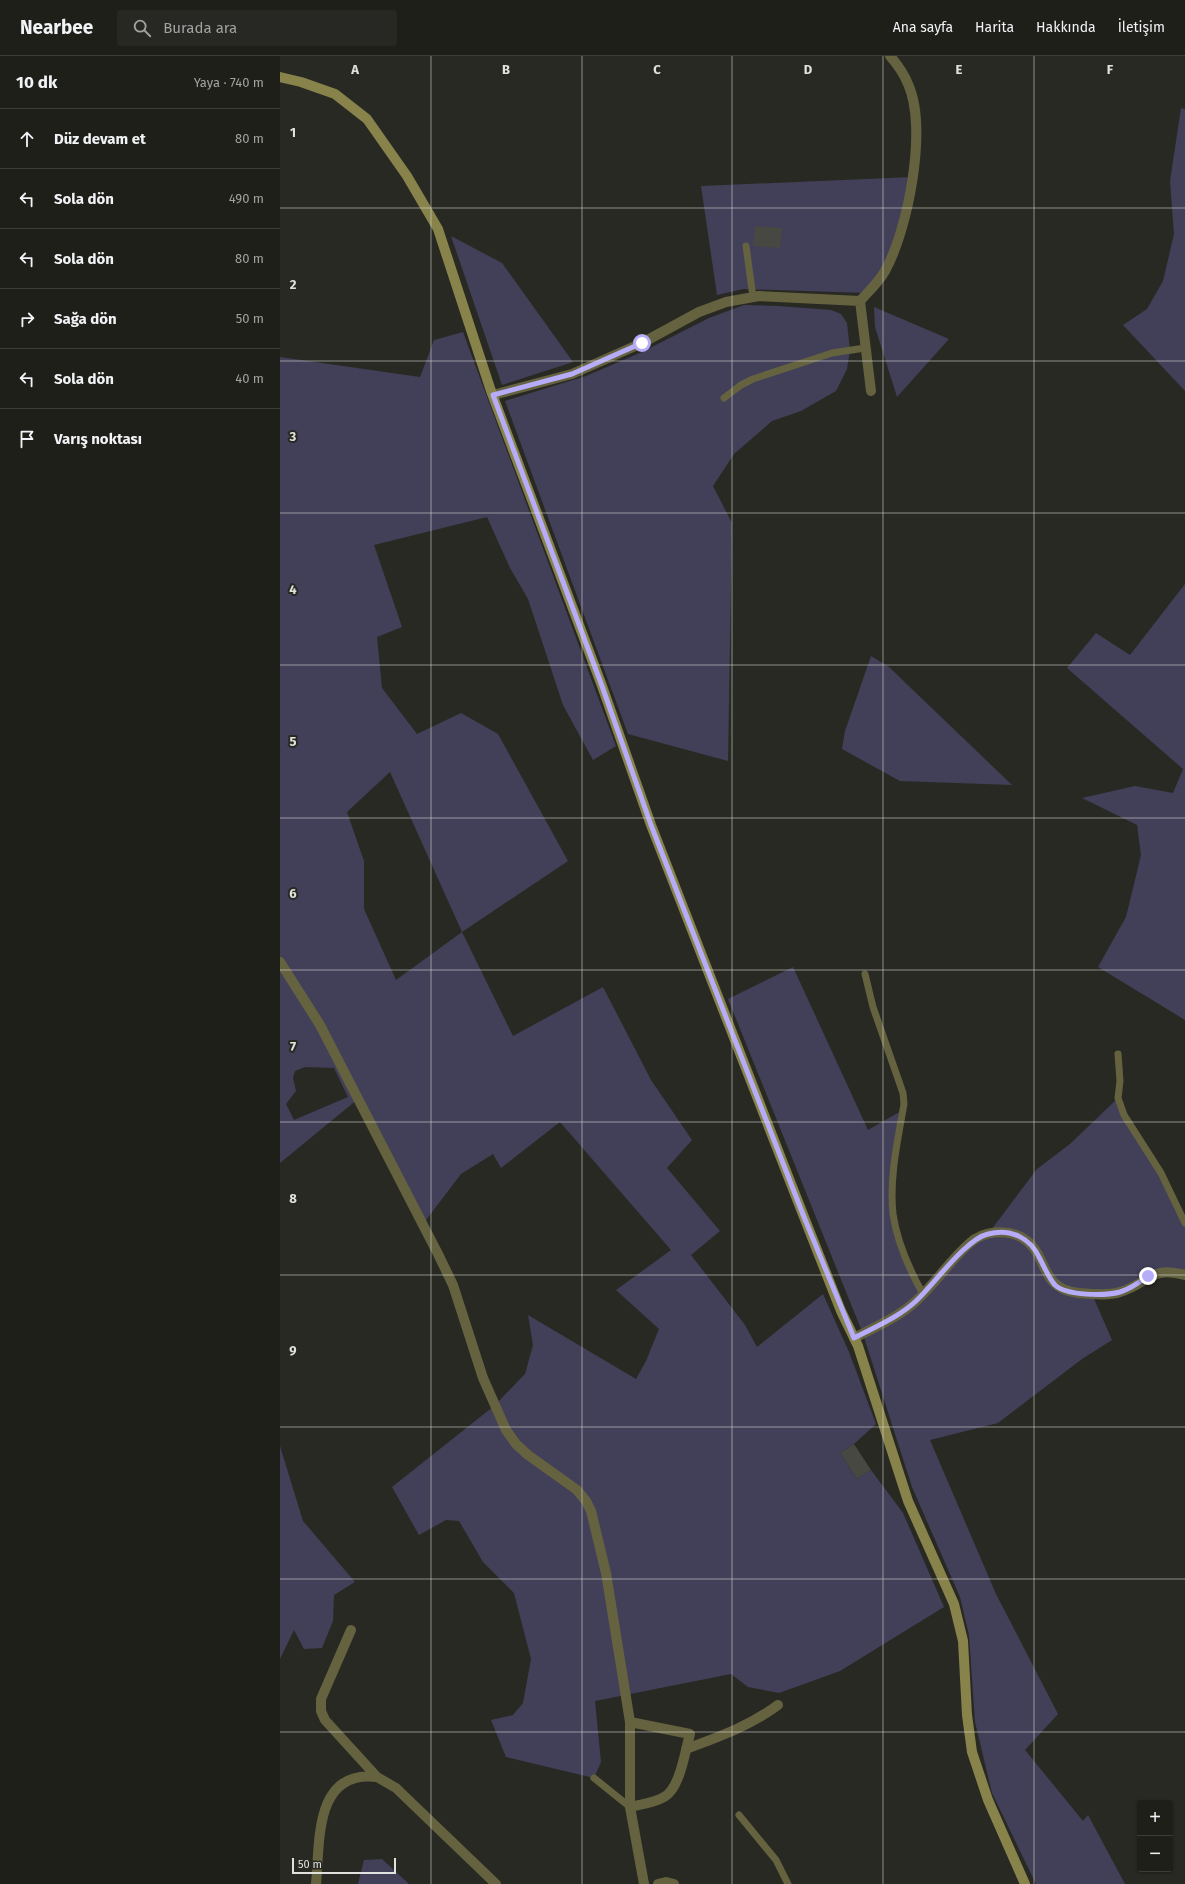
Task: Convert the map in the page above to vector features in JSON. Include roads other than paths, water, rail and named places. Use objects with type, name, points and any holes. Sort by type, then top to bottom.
[{"type":"street","points":[[871,391],[860,302],[884,272],[897,243],[908,201],[916,153],[916,123],[913,100],[908,84],[890,56]]},
{"type":"street","points":[[280,77],[301,82],[335,94],[367,118],[407,176],[438,229],[493,395],[602,686],[654,832],[801,1210],[854,1338],[899,1478],[954,1604],[964,1646],[967,1715],[972,1752],[997,1821],[1025,1884]]},
{"type":"street","points":[[493,395],[572,374],[642,343],[699,312],[726,302],[759,296],[860,302]]},
{"type":"street","points":[[280,962],[320,1025],[453,1285],[483,1378],[506,1430],[516,1444],[577,1490],[586,1500],[591,1511],[606,1573],[630,1722],[630,1807],[644,1884]]},
{"type":"street","points":[[854,1338],[882,1324],[916,1301],[970,1242],[988,1234],[1010,1232],[1029,1242],[1037,1251],[1047,1274],[1061,1289],[1068,1291],[1109,1294],[1120,1292],[1132,1287],[1148,1276],[1158,1273],[1168,1272],[1185,1275]]},
{"type":"street","points":[[351,1630],[321,1699],[321,1711],[326,1720],[377,1777],[396,1788],[496,1884]]},
{"type":"street","points":[[686,1749],[763,1716],[778,1705]]},
{"type":"street","points":[[630,1722],[690,1734],[678,1779],[670,1793],[654,1801],[630,1807]]},
{"type":"street","points":[[316,1884],[323,1816],[330,1795],[339,1787],[358,1777],[377,1777]]},
{"type":"street","points":[[658,1884],[666,1882],[674,1884]]},
{"type":"lane","points":[[746,246],[753,297]]},
{"type":"lane","points":[[724,398],[741,385],[753,379],[832,353],[865,348]]},
{"type":"lane","points":[[865,974],[873,1007],[903,1093],[904,1104],[892,1182],[893,1214],[905,1259],[923,1294]]},
{"type":"lane","points":[[1118,1054],[1120,1081],[1118,1098],[1124,1115],[1160,1173],[1185,1223]]},
{"type":"lane","points":[[594,1778],[630,1807]]},
{"type":"lane","points":[[739,1815],[776,1860],[788,1884]]}]
